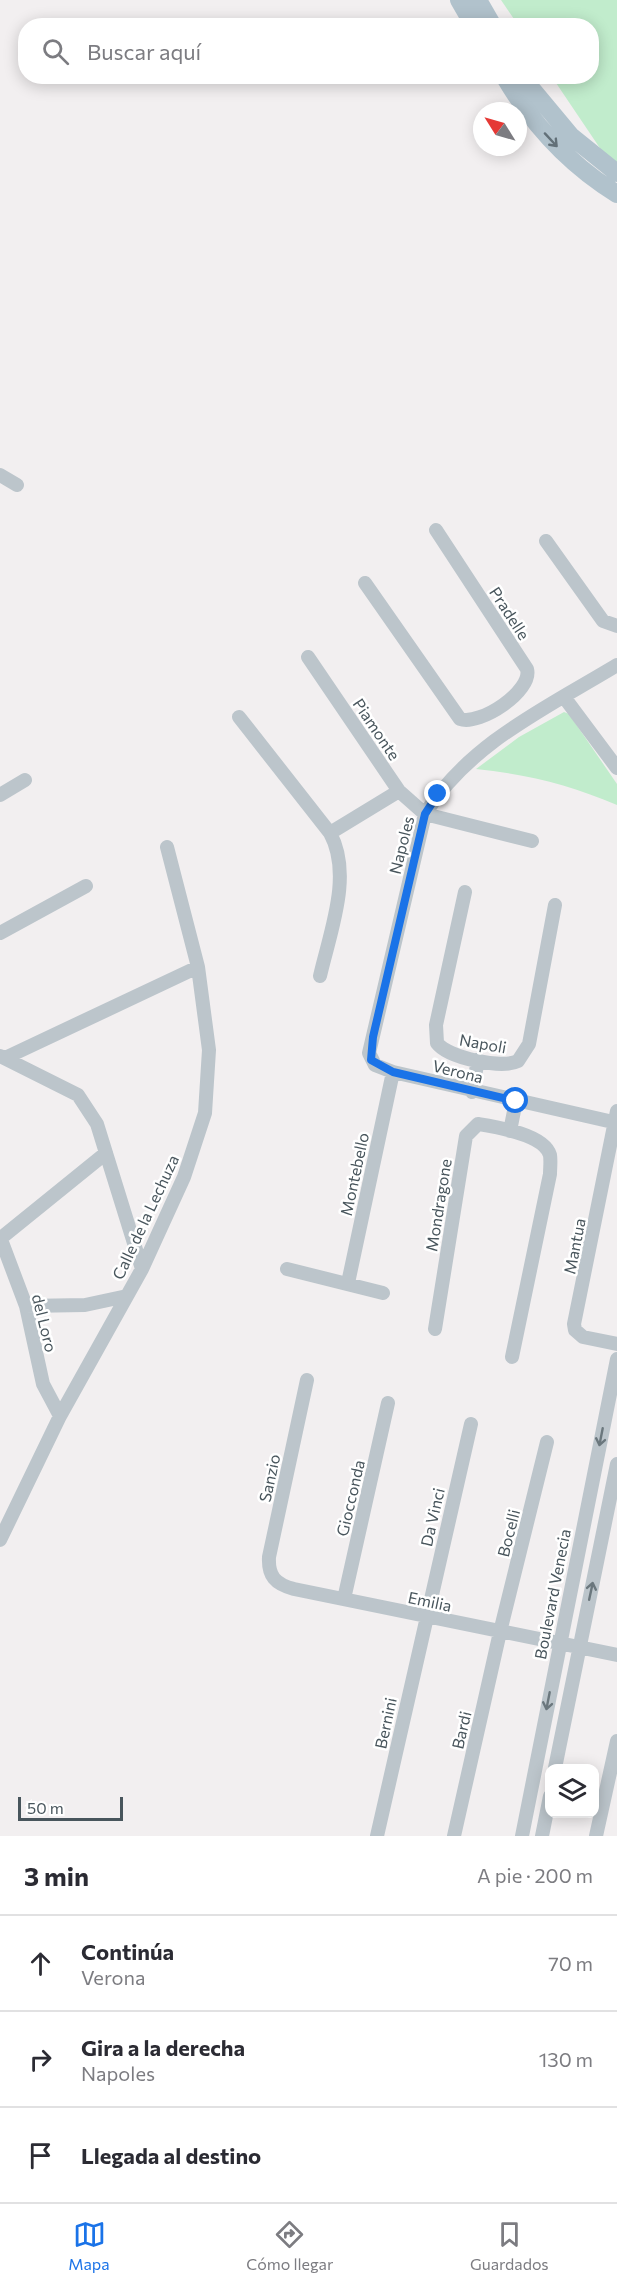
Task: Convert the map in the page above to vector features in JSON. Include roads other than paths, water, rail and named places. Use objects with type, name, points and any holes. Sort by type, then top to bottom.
[{"type":"main road","points":[[459,0],[469,18]]},
{"type":"main road","points":[[478,0],[488,18]]},
{"type":"main road","points":[[515,84],[519,102],[560,149],[617,194]]},
{"type":"main road","points":[[519,84],[571,136],[617,173]]},
{"type":"street","points":[[0,475],[17,485]]},
{"type":"street","name":"Pradelle","points":[[365,583],[460,719],[472,720],[498,708],[526,684],[529,678],[527,669],[436,530]]},
{"type":"street","points":[[546,541],[603,621],[617,626]]},
{"type":"street","name":"Piamonte","points":[[308,657],[399,791],[425,814]]},
{"type":"street","name":"Napoles","points":[[369,1053],[425,814],[438,794],[465,765],[511,728],[617,665]]},
{"type":"street","points":[[564,697],[617,768]]},
{"type":"street","points":[[498,708],[511,728]]},
{"type":"street","points":[[239,717],[330,833],[337,847],[340,870],[320,976]]},
{"type":"street","points":[[0,795],[25,780]]},
{"type":"street","points":[[330,833],[399,791]]},
{"type":"street","points":[[425,814],[532,841]]},
{"type":"street","name":"Calle de la Lechuza","points":[[0,1540],[60,1416],[142,1269],[184,1177],[205,1113],[209,1050],[198,967],[167,847]]},
{"type":"street","points":[[0,933],[86,886]]},
{"type":"street","name":"Napoli","points":[[465,892],[435,1035],[437,1043],[448,1053],[512,1065],[525,1053],[532,1032],[555,905]]},
{"type":"street","points":[[2,1057],[198,967]]},
{"type":"street","name":"Verona","points":[[369,1053],[375,1065],[393,1072],[472,1092],[616,1119]]},
{"type":"street","points":[[2,1057],[78,1095],[97,1124],[142,1269]]},
{"type":"street","points":[[472,1092],[478,1060]]},
{"type":"street","name":"Montebello","points":[[348,1283],[393,1072]]},
{"type":"street","points":[[512,1357],[550,1165],[550,1155],[542,1143],[510,1131],[516,1101]]},
{"type":"street","name":"Mantua","points":[[616,1119],[574,1324],[579,1335],[617,1344]]},
{"type":"street","name":"Mondragone","points":[[435,1329],[466,1136],[477,1124],[510,1131]]},
{"type":"street","points":[[0,1238],[106,1153]]},
{"type":"street","name":"del Loro","points":[[0,1238],[26,1306],[42,1384],[60,1416]]},
{"type":"street","points":[[287,1269],[383,1293]]},
{"type":"street","points":[[26,1306],[85,1305],[127,1296]]},
{"type":"street","name":"Boulevard Venecia","points":[[522,1836],[617,1359]]},
{"type":"street","name":"Sanzio","points":[[275,1581],[268,1569],[269,1557],[307,1380]]},
{"type":"street","name":"Giocconda","points":[[344,1599],[388,1403]]},
{"type":"street","name":"Da Vinci","points":[[426,1617],[471,1424]]},
{"type":"street","name":"Bocelli","points":[[500,1632],[547,1442]]},
{"type":"street","points":[[556,1764],[617,1464]]},
{"type":"street","name":"Emilia","points":[[275,1581],[294,1589],[617,1655]]},
{"type":"street","name":"Bernini","points":[[377,1836],[426,1617]]},
{"type":"street","name":"Bardi","points":[[454,1836],[500,1632]]},
{"type":"street","points":[[596,1836],[617,1741]]},
{"type":"street","points":[[542,1836],[545,1818]]}]
